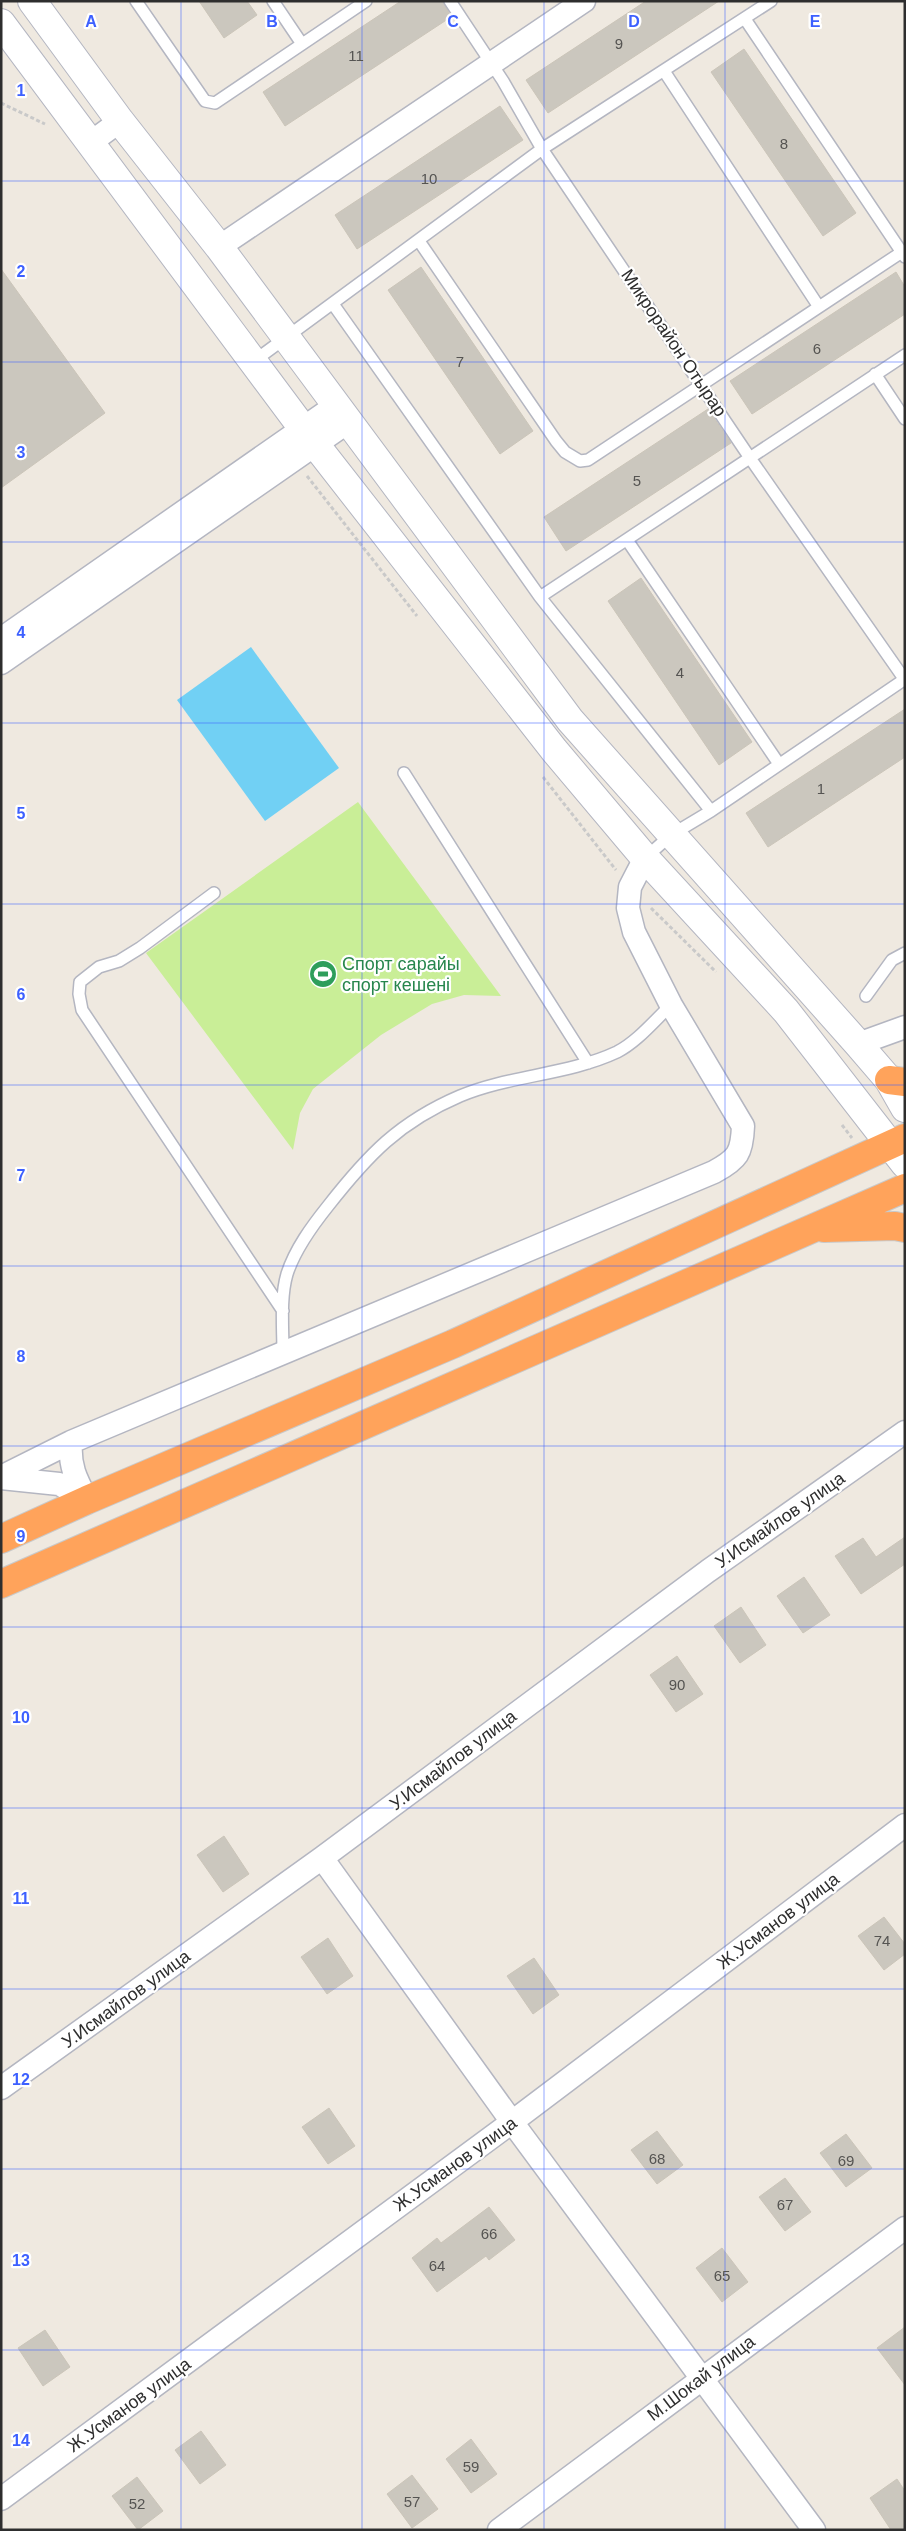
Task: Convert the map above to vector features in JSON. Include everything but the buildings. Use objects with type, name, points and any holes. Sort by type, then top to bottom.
[{"type":"highway","points":[[1,1539],[87,1500],[453,1344],[900,1149]]},
{"type":"highway","points":[[1,1584],[905,1188]]},
{"type":"highway","points":[[810,1228],[895,1226],[905,1228]]},
{"type":"highway","points":[[453,1344],[468,1378]]},
{"type":"street","points":[[32,1],[120,121],[219,247],[285,339],[570,720],[858,1044],[897,1081],[905,1108]]},
{"type":"street","points":[[219,247],[584,1]]},
{"type":"street","points":[[1,23],[310,437],[554,750],[645,858],[786,1012],[900,1149]]},
{"type":"street","points":[[90,143],[120,121]]},
{"type":"street","points":[[1,663],[342,414]]},
{"type":"street","points":[[1,639],[310,437]]},
{"type":"street","points":[[1,1477],[71,1442],[705,1176],[733,1162],[742,1145],[743,1126],[671,1005],[634,932],[628,908],[630,887],[645,858]]},
{"type":"street","points":[[858,1044],[905,1027]]},
{"type":"street","name":"У.Исмайлов улица","points":[[1,2088],[322,1858],[708,1572],[905,1432]]},
{"type":"street","points":[[71,1442],[70,1459],[73,1474],[87,1500]]},
{"type":"street","points":[[1,1477],[59,1484],[87,1500]]},
{"type":"street","name":"Ж.Усманов улица","points":[[1,2499],[512,2122],[905,1825]]},
{"type":"street","points":[[322,1858],[512,2122],[703,2377],[814,2530]]},
{"type":"street","name":"М.Шокай улица","points":[[499,2530],[905,2228]]},
{"type":"lane","points":[[136,1],[205,101],[216,103],[366,1]]},
{"type":"lane","points":[[273,1],[302,44]]},
{"type":"lane","name":"Микрорайон Отырар","points":[[450,1],[492,64],[542,149],[702,383],[750,458],[904,680]]},
{"type":"lane","points":[[254,361],[542,149],[771,1]]},
{"type":"lane","points":[[419,241],[556,441],[573,459],[580,461],[588,460],[702,383],[903,255],[745,19]]},
{"type":"lane","points":[[664,71],[819,307]]},
{"type":"lane","points":[[333,304],[540,597],[711,811]]},
{"type":"lane","points":[[540,597],[905,355]]},
{"type":"lane","points":[[875,374],[905,419]]},
{"type":"lane","points":[[627,540],[779,764]]},
{"type":"lane","points":[[645,858],[671,835],[711,811],[904,680]]},
{"type":"lane","points":[[404,773],[588,1063]]},
{"type":"lane","points":[[214,893],[140,948],[119,961],[99,967],[80,982],[79,994],[82,1010],[283,1311]]},
{"type":"lane","points":[[866,996],[892,960],[905,953]]},
{"type":"lane","points":[[283,1353],[283,1311],[287,1274],[300,1246],[361,1164],[393,1134],[418,1116],[461,1096],[501,1083],[588,1063],[618,1052],[671,1005]]},
{"type":"path","points":[[1,103],[46,124]]},
{"type":"green space","name":"Спорт сарайы спорт кешені","points":[[358,802],[501,996],[464,995],[432,1004],[381,1035],[313,1089],[300,1113],[293,1150],[146,953]]},
{"type":"water","points":[[251,647],[339,768],[265,821],[177,700]]},
{"type":"place","name":"Спорт сарайы спорт кешені","points":[[323,974]]}]
